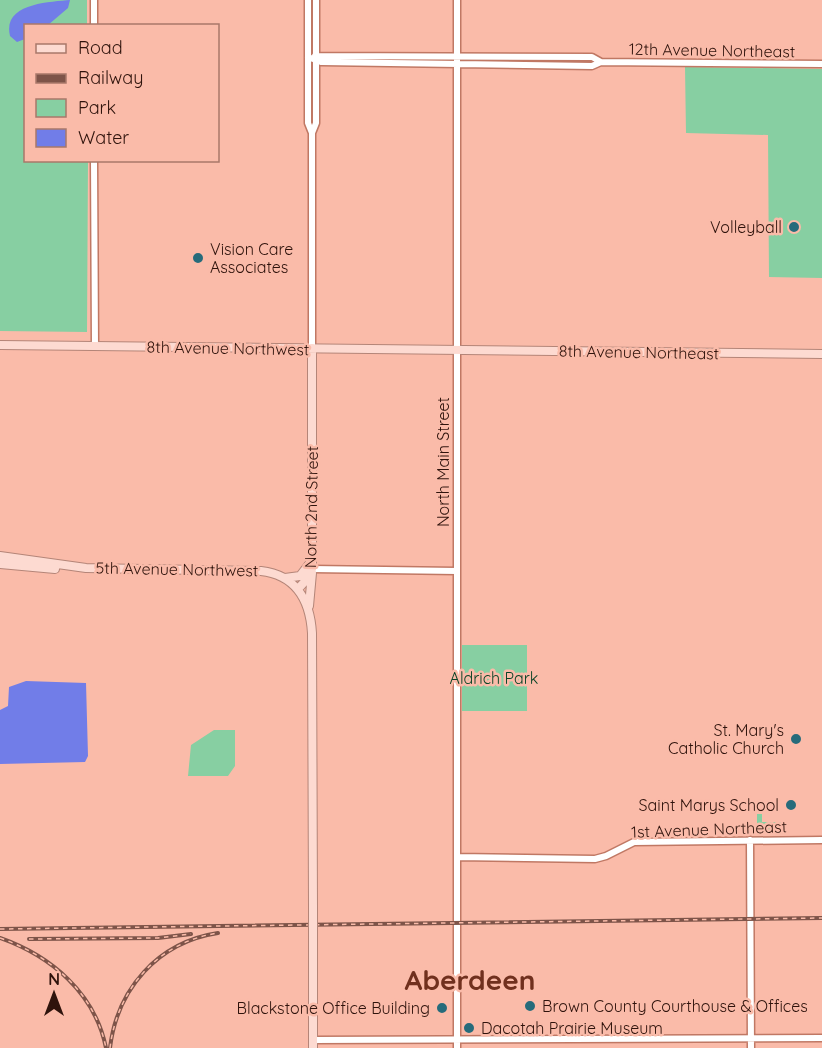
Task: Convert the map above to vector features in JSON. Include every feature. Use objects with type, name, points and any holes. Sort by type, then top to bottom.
[{"type":"main road","name":"8th Avenue Northwest","points":[[0,345],[456,350]]},
{"type":"main road","name":"North 2nd Street","points":[[312,348],[312,571],[298,589],[309,608],[312,633],[313,1044]]},
{"type":"main road","name":"8th Avenue Northeast","points":[[456,350],[822,354]]},
{"type":"main road","name":"5th Avenue Northwest","points":[[0,556],[86,567]]},
{"type":"main road","points":[[285,578],[302,575],[312,559]]},
{"type":"main road","name":"5th Avenue Northwest","points":[[0,564],[53,569],[86,567],[241,569],[268,572],[285,578],[298,589]]},
{"type":"main road","points":[[309,608],[312,571]]},
{"type":"street","points":[[94,0],[94,24]]},
{"type":"street","name":"North 2nd Street","points":[[308,0],[308,123],[312,133],[312,348]]},
{"type":"street","name":"North 2nd Street","points":[[312,133],[316,123],[316,0]]},
{"type":"street","name":"North Main Street","points":[[457,0],[457,1048]]},
{"type":"street","points":[[308,57],[316,58]]},
{"type":"street","name":"12th Avenue Northeast","points":[[316,58],[592,57],[601,62]]},
{"type":"street","name":"12th Avenue Northeast","points":[[316,58],[457,64],[592,66],[601,62],[822,64]]},
{"type":"street","points":[[94,162],[95,346]]},
{"type":"street","points":[[312,582],[316,573],[326,570]]},
{"type":"street","points":[[312,571],[457,571]]},
{"type":"street","points":[[750,840],[751,1048]]},
{"type":"street","name":"1st Avenue Northeast","points":[[457,857],[595,859],[634,842],[822,840]]},
{"type":"street","points":[[313,1044],[457,1040],[822,1038]]},
{"type":"street","points":[[530,1040],[530,1048]]},
{"type":"green space","points":[[0,0],[87,0],[87,24],[24,24],[24,162],[88,162],[87,332],[0,331]]},
{"type":"green space","points":[[685,67],[822,69],[822,278],[769,277],[768,135],[686,133]]},
{"type":"green space","name":"Aldrich Park","points":[[462,645],[527,645],[527,711],[462,711]]},
{"type":"green space","points":[[214,730],[235,730],[235,766],[228,776],[188,776],[191,745]]},
{"type":"green space","points":[[757,814],[762,814],[762,822],[785,822],[785,834],[757,834]]},
{"type":"water","points":[[70,0],[68,8],[49,24],[24,24],[24,39],[17,42],[10,36],[9,25],[13,17],[30,6]]},
{"type":"water","points":[[26,681],[86,683],[88,756],[85,762],[0,764],[0,710],[8,706],[9,687]]},
{"type":"railway","points":[[0,929],[822,918]]},
{"type":"railway","points":[[110,1048],[121,1006],[131,988],[144,972],[177,946],[196,938],[218,933]]},
{"type":"railway","points":[[29,939],[158,938],[191,934]]},
{"type":"railway","points":[[0,938],[37,955],[68,979],[92,1010],[106,1048]]},
{"type":"place","name":"Volleyball","points":[[794,227]]},
{"type":"place","name":"Vision Care Associates","points":[[198,258]]},
{"type":"place","name":"St. Mary's Catholic Church","points":[[796,739]]},
{"type":"place","name":"Saint Marys School","points":[[791,805]]},
{"type":"place","name":"Brown County Courthouse & Offices","points":[[530,1006]]},
{"type":"place","name":"Blackstone Office Building","points":[[442,1008]]},
{"type":"place","name":"Dacotah Prairie Museum","points":[[469,1028]]},
{"type":"district","name":"Aberdeen","points":[[470,979]]}]
